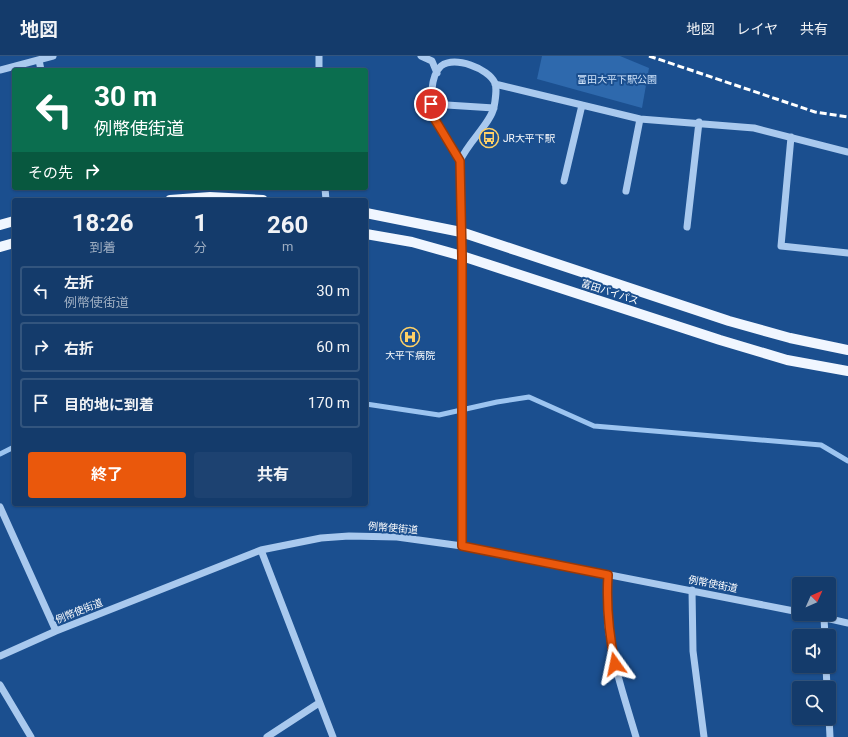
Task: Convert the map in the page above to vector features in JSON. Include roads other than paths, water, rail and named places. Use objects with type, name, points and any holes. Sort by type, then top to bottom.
[{"type":"main road","points":[[197,198],[228,198]]},
{"type":"main road","name":"富田バイパス","points":[[368,213],[461,232],[729,321],[790,338],[848,350]]},
{"type":"main road","points":[[0,225],[12,222]]},
{"type":"main road","name":"富田バイパス","points":[[368,234],[412,242],[462,256],[720,340],[787,360],[848,371]]},
{"type":"main road","points":[[0,246],[12,243]]},
{"type":"street","points":[[0,70],[53,56]]},
{"type":"street","points":[[319,56],[320,68]]},
{"type":"street","points":[[421,56],[432,61],[436,73]]},
{"type":"street","points":[[39,60],[40,68]]},
{"type":"street","points":[[460,161],[434,118],[431,104],[436,73],[441,66],[450,62],[463,63],[487,73],[495,84],[494,108],[488,121],[464,150],[460,161],[462,256],[462,546]]},
{"type":"street","points":[[495,84],[550,96],[640,119],[699,122],[754,128],[848,152]]},
{"type":"street","points":[[431,104],[494,108]]},
{"type":"street","points":[[564,181],[582,105]]},
{"type":"street","points":[[626,191],[640,119]]},
{"type":"street","points":[[687,227],[699,122]]},
{"type":"street","points":[[791,137],[781,246],[848,253]]},
{"type":"street","points":[[0,507],[56,631]]},
{"type":"street","name":"例幣使街道","points":[[0,656],[56,631],[261,550],[322,538],[349,536],[397,537],[462,546],[792,611]]},
{"type":"street","points":[[261,550],[333,737]]},
{"type":"street","points":[[608,575],[607,603],[609,633],[619,680],[636,737]]},
{"type":"street","points":[[692,590],[693,651],[704,737]]},
{"type":"street","points":[[836,620],[848,623]]},
{"type":"street","points":[[0,685],[31,737]]},
{"type":"street","points":[[267,737],[319,703]]},
{"type":"street","points":[[829,725],[830,737]]},
{"type":"waterway","points":[[368,404],[439,415],[497,402],[529,397],[594,426],[821,445],[848,461]]},
{"type":"waterway","points":[[0,454],[12,448]]},
{"type":"railway","points":[[649,56],[815,112],[848,117]]},
{"type":"place","name":"JR大平下駅","points":[[489,138]]},
{"type":"place","name":"大平下病院","points":[[410,337]]},
{"type":"park label","name":"富田大平下駅公園","points":[[617,79]]}]
